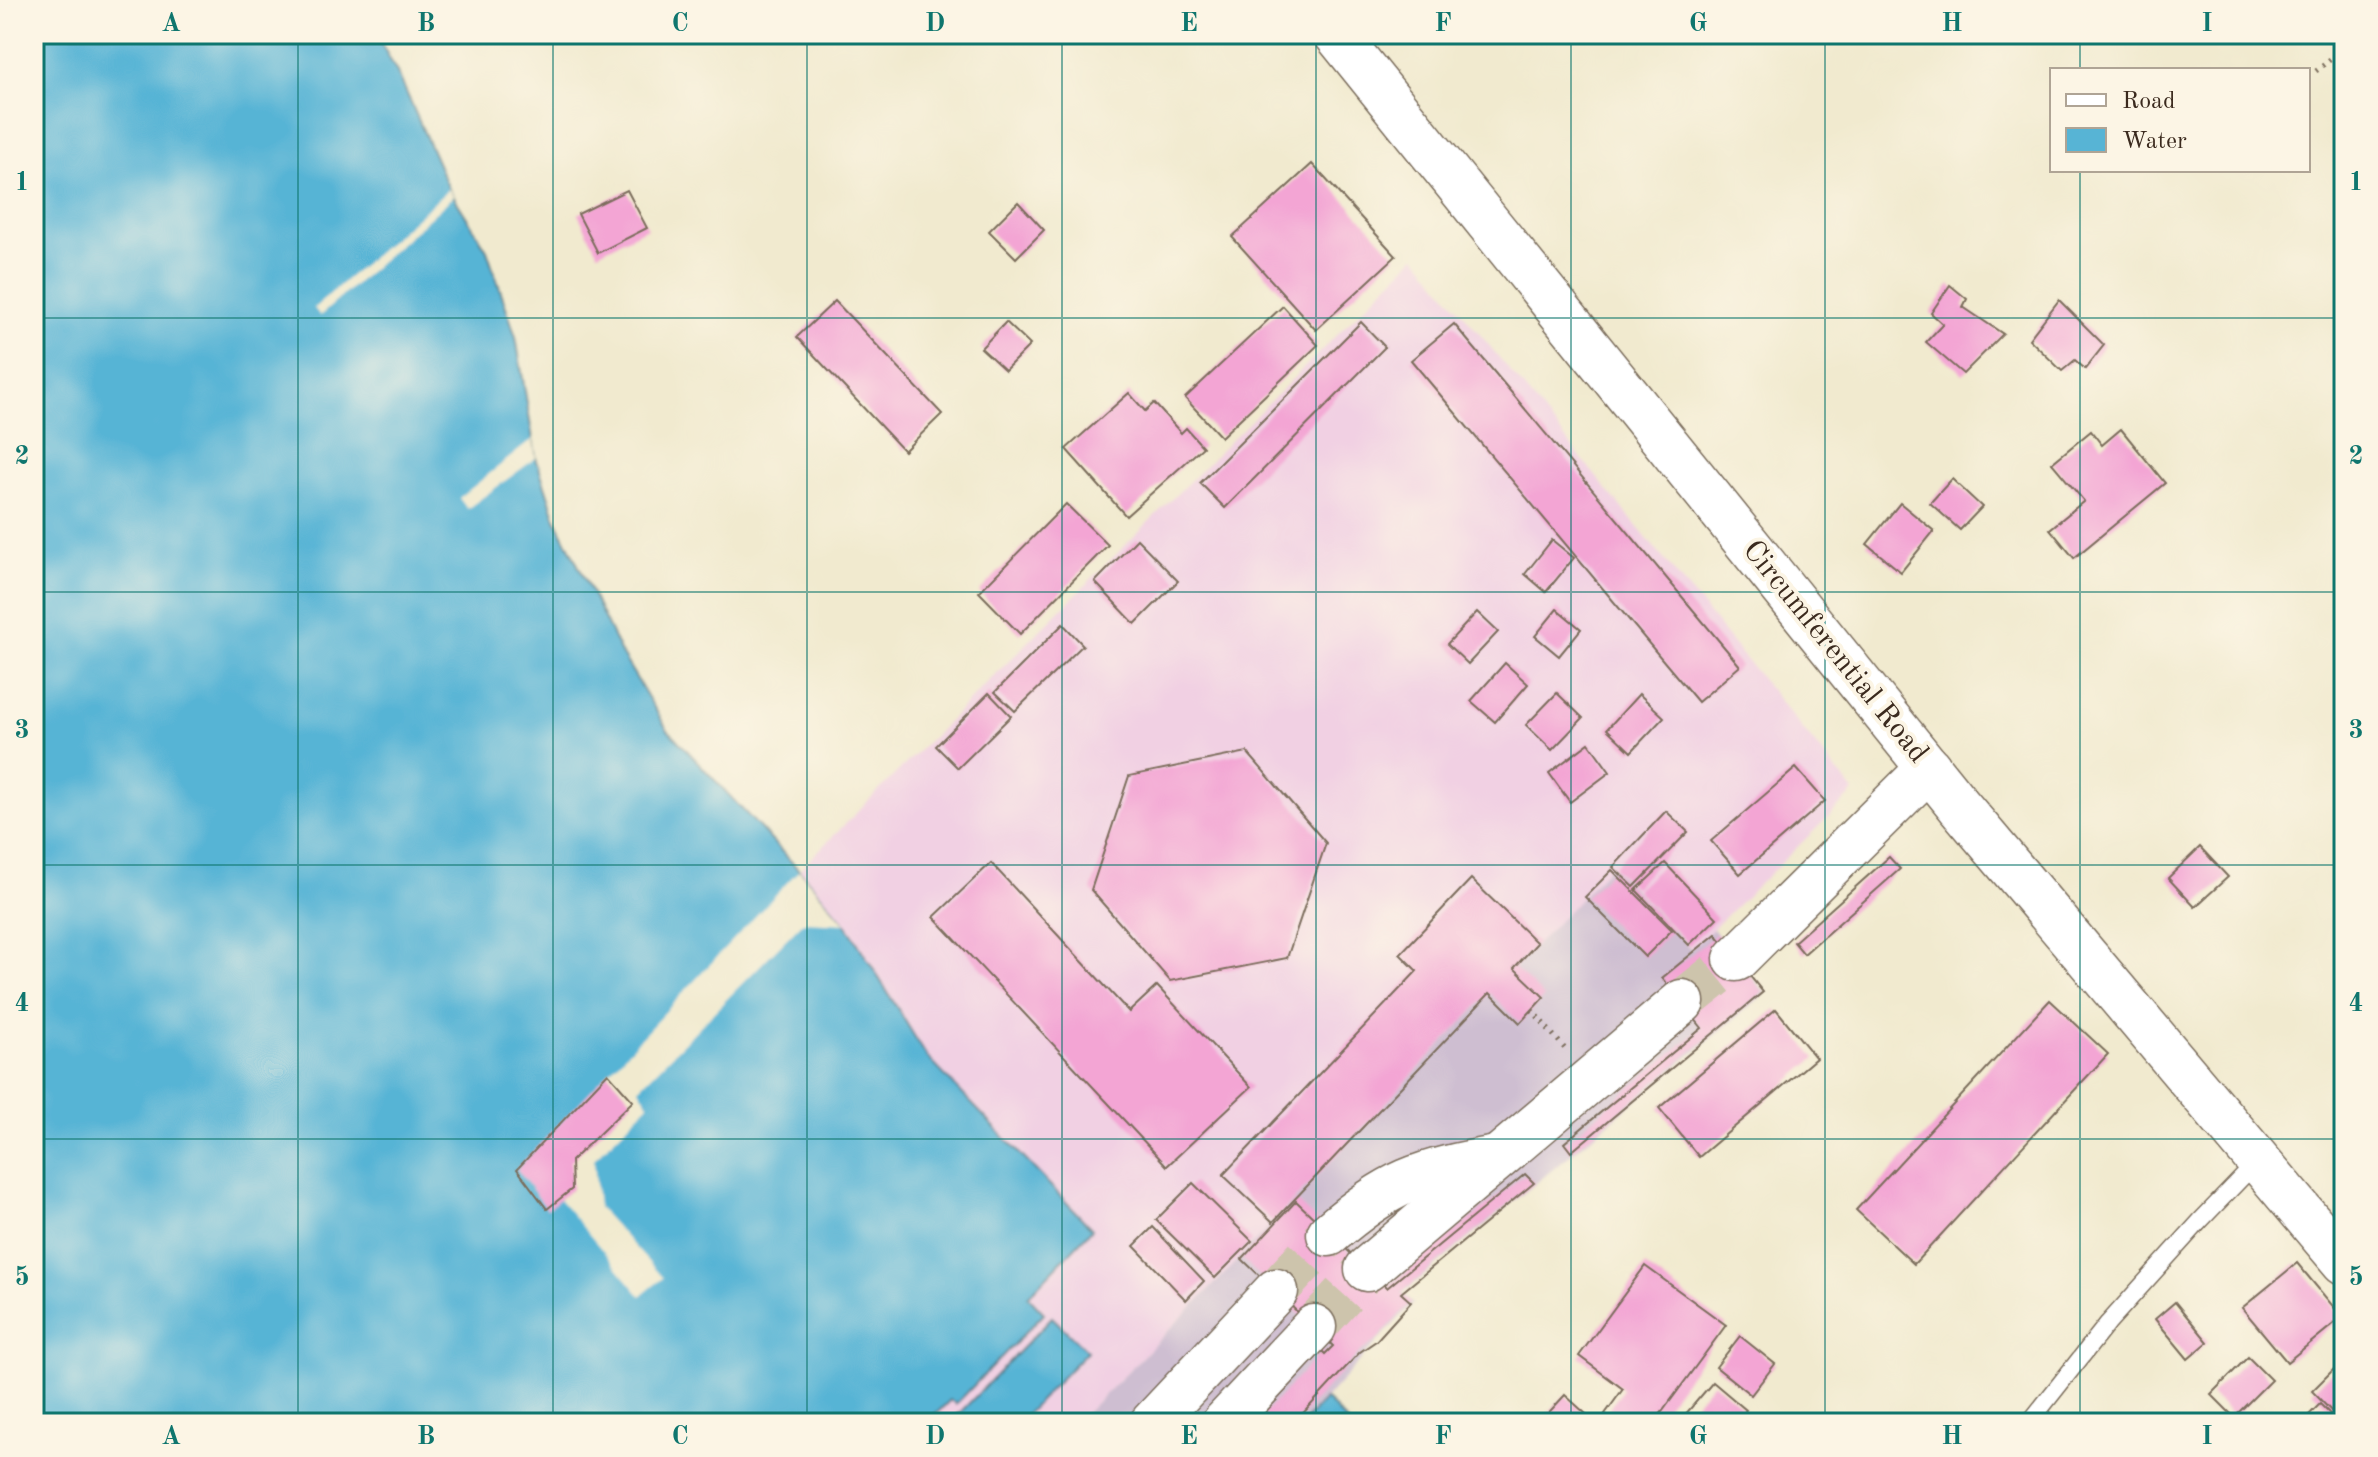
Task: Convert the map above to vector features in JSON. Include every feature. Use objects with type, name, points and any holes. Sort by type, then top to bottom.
[{"type":"main road","name":"Circumferential Road","points":[[1336,34],[1929,768],[2344,1262]]},
{"type":"main road","points":[[1736,959],[1929,768]]},
{"type":"main road","points":[[1367,1269],[1682,1002]]},
{"type":"main road","points":[[1329,1234],[1364,1204],[1393,1186],[1443,1168],[1499,1158]]},
{"type":"main road","points":[[1152,1423],[1276,1291]]},
{"type":"main road","points":[[1224,1423],[1314,1327]]},
{"type":"lane","points":[[2029,1423],[2108,1323],[2257,1162]]},
{"type":"path","points":[[2316,71],[2344,49]]},
{"type":"shaded area","points":[[1416,256],[1854,792],[1692,949],[1612,867],[1212,1287],[1076,1423],[927,1423],[950,1399],[955,1404],[1044,1314],[1027,1296],[1092,1229],[927,1057],[846,924],[799,870]]},
{"type":"shaded area","points":[[1611,866],[1691,949],[1713,929],[1766,993],[1403,1293],[1413,1303],[1303,1423],[1076,1423],[1212,1287]]},
{"type":"water","points":[[34,34],[376,34],[399,76],[449,189],[487,250],[516,337],[536,458],[557,522],[621,653],[667,729],[846,924],[927,1057],[1092,1229],[1028,1296],[1044,1313],[956,1404],[950,1400],[927,1423],[34,1423]]},
{"type":"water","points":[[1052,1317],[1087,1351],[1018,1423],[950,1423]]},
{"type":"water","points":[[1325,1399],[1348,1423],[1303,1423]]},
{"type":"pier","points":[[449,189],[454,196],[320,316],[314,308]]},
{"type":"pier","points":[[533,439],[536,458],[467,509],[459,498]]},
{"type":"pier","points":[[799,870],[846,924],[803,922],[639,1088],[649,1104],[594,1159],[598,1207],[663,1278],[641,1296],[559,1199],[547,1209],[517,1169]]},
{"type":"building","points":[[1312,164],[1396,256],[1316,330],[1232,237]]},
{"type":"building","points":[[627,190],[647,228],[598,253],[578,214]]},
{"type":"building","points":[[1018,202],[1044,230],[1016,258],[989,231]]},
{"type":"building","points":[[1950,285],[1967,299],[1963,307],[2003,334],[1963,374],[1926,342],[1943,324],[1931,313]]},
{"type":"building","points":[[2059,300],[2104,345],[2085,369],[2075,360],[2062,371],[2029,339]]},
{"type":"building","points":[[835,301],[942,414],[904,451],[797,337]]},
{"type":"building","points":[[1283,306],[1318,345],[1221,437],[1185,398]]},
{"type":"building","points":[[1006,322],[1030,345],[1005,370],[981,348]]},
{"type":"building","points":[[1361,322],[1385,347],[1225,508],[1200,483]]},
{"type":"building","points":[[1454,324],[1740,666],[1698,702],[1411,360]]},
{"type":"building","points":[[1129,393],[1145,411],[1154,403],[1181,433],[1186,428],[1203,447],[1126,516],[1066,449]]},
{"type":"building","points":[[2121,429],[2165,483],[2074,558],[2050,529],[2084,501],[2052,463],[2091,431],[2102,445]]},
{"type":"building","points":[[1952,479],[1982,507],[1960,530],[1930,503]]},
{"type":"building","points":[[1900,503],[1934,531],[1901,572],[1867,544]]},
{"type":"building","points":[[1066,504],[1108,545],[1020,634],[979,592]]},
{"type":"building","points":[[1137,539],[1178,581],[1135,624],[1095,582]]},
{"type":"building","points":[[1552,540],[1574,558],[1546,592],[1525,574]]},
{"type":"building","points":[[1557,609],[1581,629],[1559,656],[1535,636]]},
{"type":"building","points":[[1477,612],[1498,632],[1468,664],[1447,644]]},
{"type":"building","points":[[1063,624],[1083,645],[1015,711],[995,692]]},
{"type":"building","points":[[1505,663],[1528,684],[1495,722],[1471,701]]},
{"type":"building","points":[[989,693],[1011,716],[958,768],[936,746]]},
{"type":"building","points":[[1557,693],[1583,718],[1552,750],[1526,725]]},
{"type":"building","points":[[1639,694],[1664,717],[1631,752],[1607,729]]},
{"type":"building","points":[[1589,743],[1610,772],[1570,802],[1549,773]]},
{"type":"building","points":[[1247,752],[1326,843],[1287,958],[1170,981],[1091,890],[1129,776]]},
{"type":"building","points":[[1796,768],[1825,801],[1740,874],[1711,841]]},
{"type":"building","points":[[1666,811],[1688,832],[1634,887],[1613,867]]},
{"type":"building","points":[[2200,847],[2228,877],[2195,907],[2168,878]]},
{"type":"building","points":[[1889,857],[1900,869],[1804,954],[1794,942]]},
{"type":"building","points":[[991,863],[1129,1012],[1157,986],[1251,1087],[1167,1166],[934,917]]},
{"type":"building","points":[[1665,863],[1717,918],[1689,945],[1636,890]]},
{"type":"building","points":[[1612,870],[1672,930],[1645,957],[1585,897]]},
{"type":"building","points":[[1471,879],[1537,943],[1514,968],[1544,997],[1520,1023],[1490,993],[1273,1222],[1223,1175],[1417,971],[1400,954]]},
{"type":"building","points":[[1716,934],[1763,992],[1571,1152],[1564,1143],[1702,1028],[1662,978]]},
{"type":"building","points":[[2050,1000],[2108,1054],[1914,1264],[1856,1210]]},
{"type":"building","points":[[1776,1009],[1816,1058],[1699,1157],[1659,1108]]},
{"type":"building","points":[[608,1073],[633,1101],[571,1161],[572,1189],[547,1209],[517,1169]]},
{"type":"building","points":[[1525,1174],[1534,1183],[1401,1293],[1411,1302],[1294,1423],[1255,1423],[1322,1351],[1325,1354],[1333,1346],[1242,1259],[1296,1201],[1387,1288]]},
{"type":"building","points":[[1193,1183],[1252,1241],[1215,1278],[1156,1220]]},
{"type":"building","points":[[1153,1227],[1204,1281],[1186,1300],[1134,1246]]},
{"type":"building","points":[[2297,1263],[2342,1317],[2287,1362],[2242,1308]]},
{"type":"building","points":[[1645,1266],[1726,1325],[1654,1423],[1618,1423],[1605,1414],[1623,1389],[1579,1356]]},
{"type":"building","points":[[2175,1302],[2208,1342],[2188,1359],[2155,1319]]},
{"type":"building","points":[[1740,1336],[1775,1364],[1751,1395],[1716,1367]]},
{"type":"building","points":[[2248,1357],[2271,1380],[2234,1417],[2211,1394]]},
{"type":"building","points":[[2344,1359],[2344,1408],[2336,1416],[2312,1391]]},
{"type":"building","points":[[1713,1382],[1746,1410],[1736,1423],[1678,1423]]},
{"type":"building","points":[[1565,1395],[1596,1423],[1539,1423]]},
{"type":"building","points":[[2320,1404],[2336,1420],[2344,1412],[2344,1423],[2301,1423]]},
{"type":"tunnel","points":[[1682,1002],[1736,959]]},
{"type":"tunnel","points":[[1276,1291],[1329,1234]]},
{"type":"tunnel","points":[[1314,1327],[1367,1269]]}]
